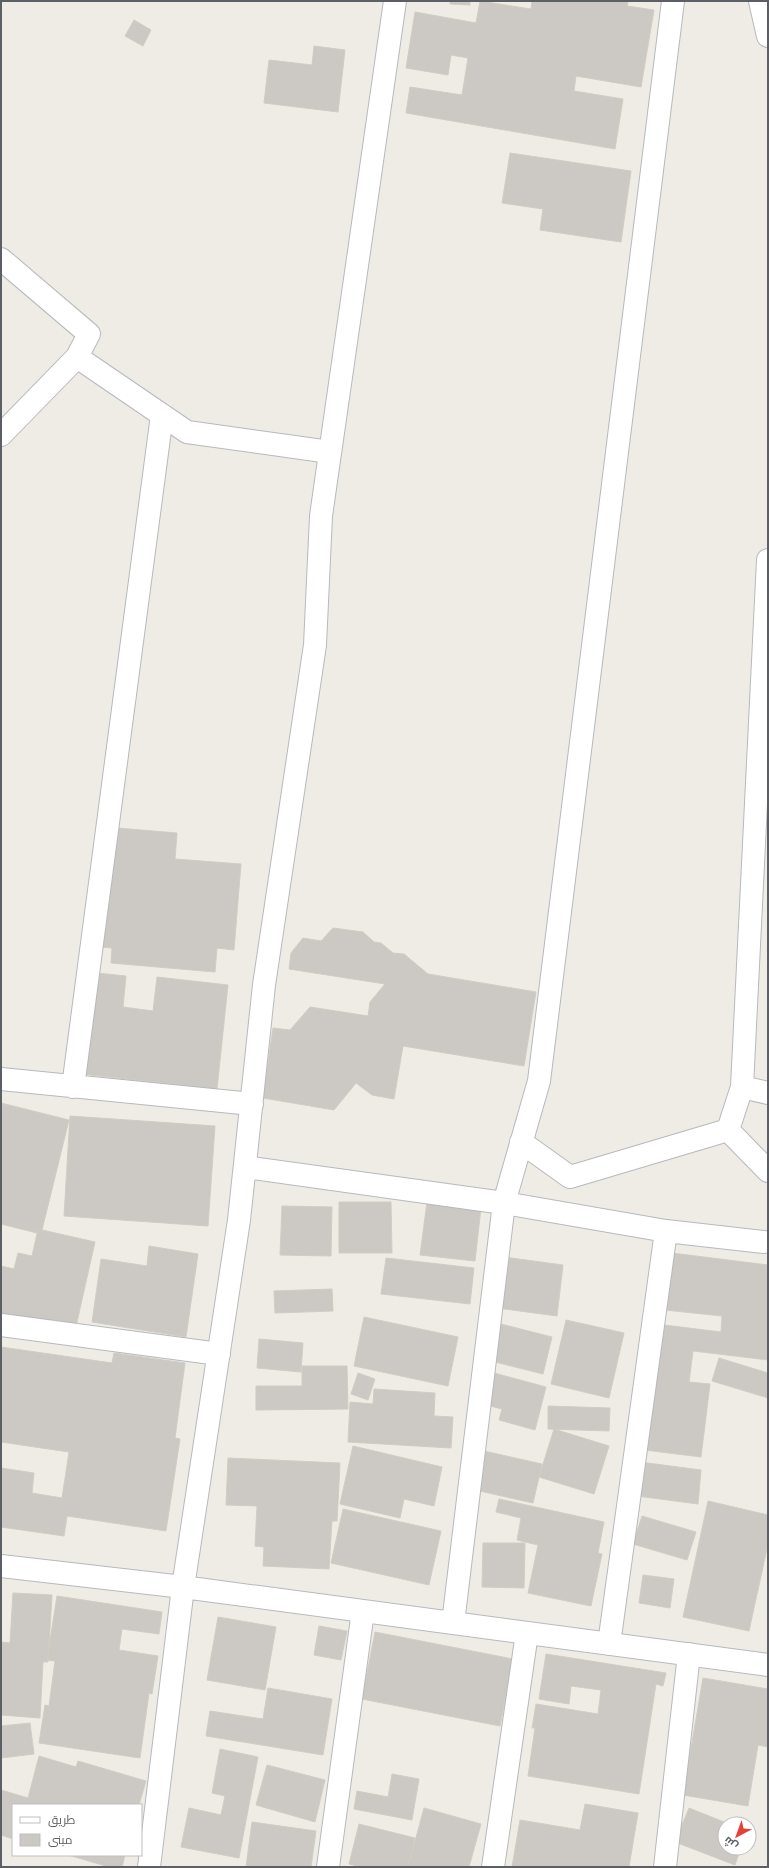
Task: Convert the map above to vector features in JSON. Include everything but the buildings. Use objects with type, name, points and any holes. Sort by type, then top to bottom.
[{"type":"street","points":[[149,1867],[183,1588],[239,1220],[264,985],[315,645],[320,516],[395,1]]},
{"type":"street","points":[[453,1623],[504,1203],[539,1081],[673,1]]},
{"type":"street","points":[[760,1],[768,36]]},
{"type":"street","points":[[1,259],[89,334],[77,357],[1,435]]},
{"type":"street","points":[[77,357],[187,432],[330,452]]},
{"type":"street","points":[[73,1086],[162,415]]},
{"type":"street","points":[[728,1130],[742,1087],[768,560]]},
{"type":"street","points":[[1,1080],[252,1104]]},
{"type":"street","points":[[742,1087],[768,1093]]},
{"type":"street","points":[[521,1142],[570,1177],[728,1130]]},
{"type":"street","points":[[728,1130],[768,1171]]},
{"type":"street","points":[[245,1167],[504,1203],[666,1231],[764,1242]]},
{"type":"street","points":[[608,1644],[666,1231]]},
{"type":"street","points":[[1,1324],[219,1354]]},
{"type":"street","points":[[1,1566],[527,1632],[768,1665]]},
{"type":"street","points":[[328,1867],[363,1611]]},
{"type":"street","points":[[493,1867],[527,1632]]},
{"type":"street","points":[[665,1867],[689,1654]]}]
